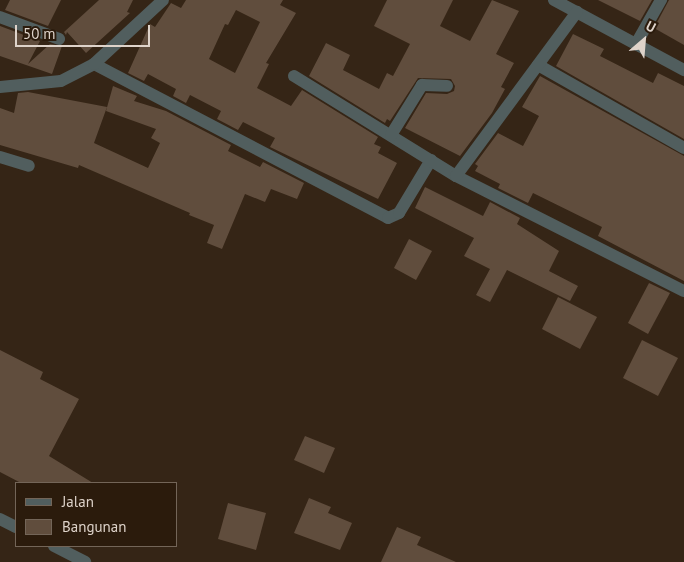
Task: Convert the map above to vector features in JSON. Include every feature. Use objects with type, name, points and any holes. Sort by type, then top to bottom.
[{"type":"street","points":[[0,87],[61,81],[94,64],[163,0]]},
{"type":"street","points":[[554,0],[684,70]]},
{"type":"street","points":[[636,44],[661,0]]},
{"type":"street","points":[[456,176],[577,12]]},
{"type":"street","points":[[0,17],[59,38]]},
{"type":"street","points":[[94,64],[388,218],[399,213],[431,160]]},
{"type":"street","points":[[538,65],[684,148]]},
{"type":"street","points":[[294,76],[456,176],[684,291]]},
{"type":"street","points":[[391,135],[422,85],[447,86]]},
{"type":"street","points":[[0,157],[29,166]]},
{"type":"street","points":[[0,518],[15,526]]},
{"type":"street","points":[[56,547],[86,562]]},
{"type":"building","points":[[10,0],[61,0],[48,26],[5,10]]},
{"type":"building","points":[[99,0],[133,0],[127,12],[130,13],[86,53],[67,32],[66,35],[64,32]]},
{"type":"building","points":[[186,0],[283,0],[280,5],[296,13],[266,63],[269,64],[257,88],[291,106],[302,90],[378,137],[374,144],[381,147],[378,153],[397,163],[378,199],[270,147],[275,138],[243,122],[238,130],[217,119],[221,111],[190,95],[186,103],[173,96],[176,89],[148,74],[144,81],[128,73],[150,24],[155,27],[171,3],[181,8]],"holes":[[[236,10],[260,22],[235,73],[209,59],[225,24],[228,25]]]},
{"type":"building","points":[[387,0],[453,0],[440,26],[470,41],[492,0],[519,11],[496,54],[514,63],[501,87],[505,89],[492,113],[460,156],[405,128],[426,93],[447,94],[454,91],[455,86],[451,79],[418,78],[390,121],[387,119],[385,123],[309,76],[326,43],[350,55],[343,70],[379,89],[387,73],[393,76],[410,44],[374,26]]},
{"type":"building","points":[[598,0],[652,0],[640,21]]},
{"type":"building","points":[[669,0],[684,0],[684,45],[654,28]]},
{"type":"building","points":[[0,26],[40,41],[28,64],[50,44],[62,46],[52,74],[0,56]]},
{"type":"building","points":[[573,34],[604,49],[600,56],[653,83],[658,73],[684,86],[684,139],[556,66]]},
{"type":"building","points":[[540,76],[684,156],[684,281],[598,236],[602,227],[533,193],[528,203],[498,188],[500,184],[475,171],[478,166],[475,164],[498,133],[523,146],[539,116],[522,107]]},
{"type":"building","points":[[113,86],[137,96],[134,101],[166,111],[231,145],[228,151],[260,167],[263,162],[304,183],[297,199],[271,189],[265,202],[245,194],[222,249],[207,243],[214,225],[189,215],[190,213],[79,165],[78,168],[0,145],[0,108],[14,113],[18,93],[28,92],[107,107],[94,143],[148,168],[160,143],[151,138],[156,129],[106,111]]},
{"type":"building","points":[[425,187],[483,216],[490,202],[520,218],[517,224],[559,251],[549,271],[578,286],[570,301],[507,270],[490,302],[476,295],[490,269],[464,256],[474,238],[415,208]]},
{"type":"building","points":[[409,239],[432,251],[416,280],[394,268]]},
{"type":"building","points":[[649,283],[670,293],[648,334],[628,323]]},
{"type":"building","points":[[558,297],[597,317],[580,349],[542,329]]},
{"type":"building","points":[[642,340],[678,358],[658,396],[623,378]]},
{"type":"building","points":[[0,350],[43,372],[40,379],[79,399],[49,456],[91,482],[19,482],[0,472]]},
{"type":"building","points":[[305,436],[335,448],[324,473],[294,460]]},
{"type":"building","points":[[309,498],[331,507],[328,513],[352,523],[340,550],[294,533]]},
{"type":"building","points":[[228,503],[266,513],[256,550],[218,539]]},
{"type":"building","points":[[397,527],[421,537],[417,545],[456,562],[381,562]]}]
